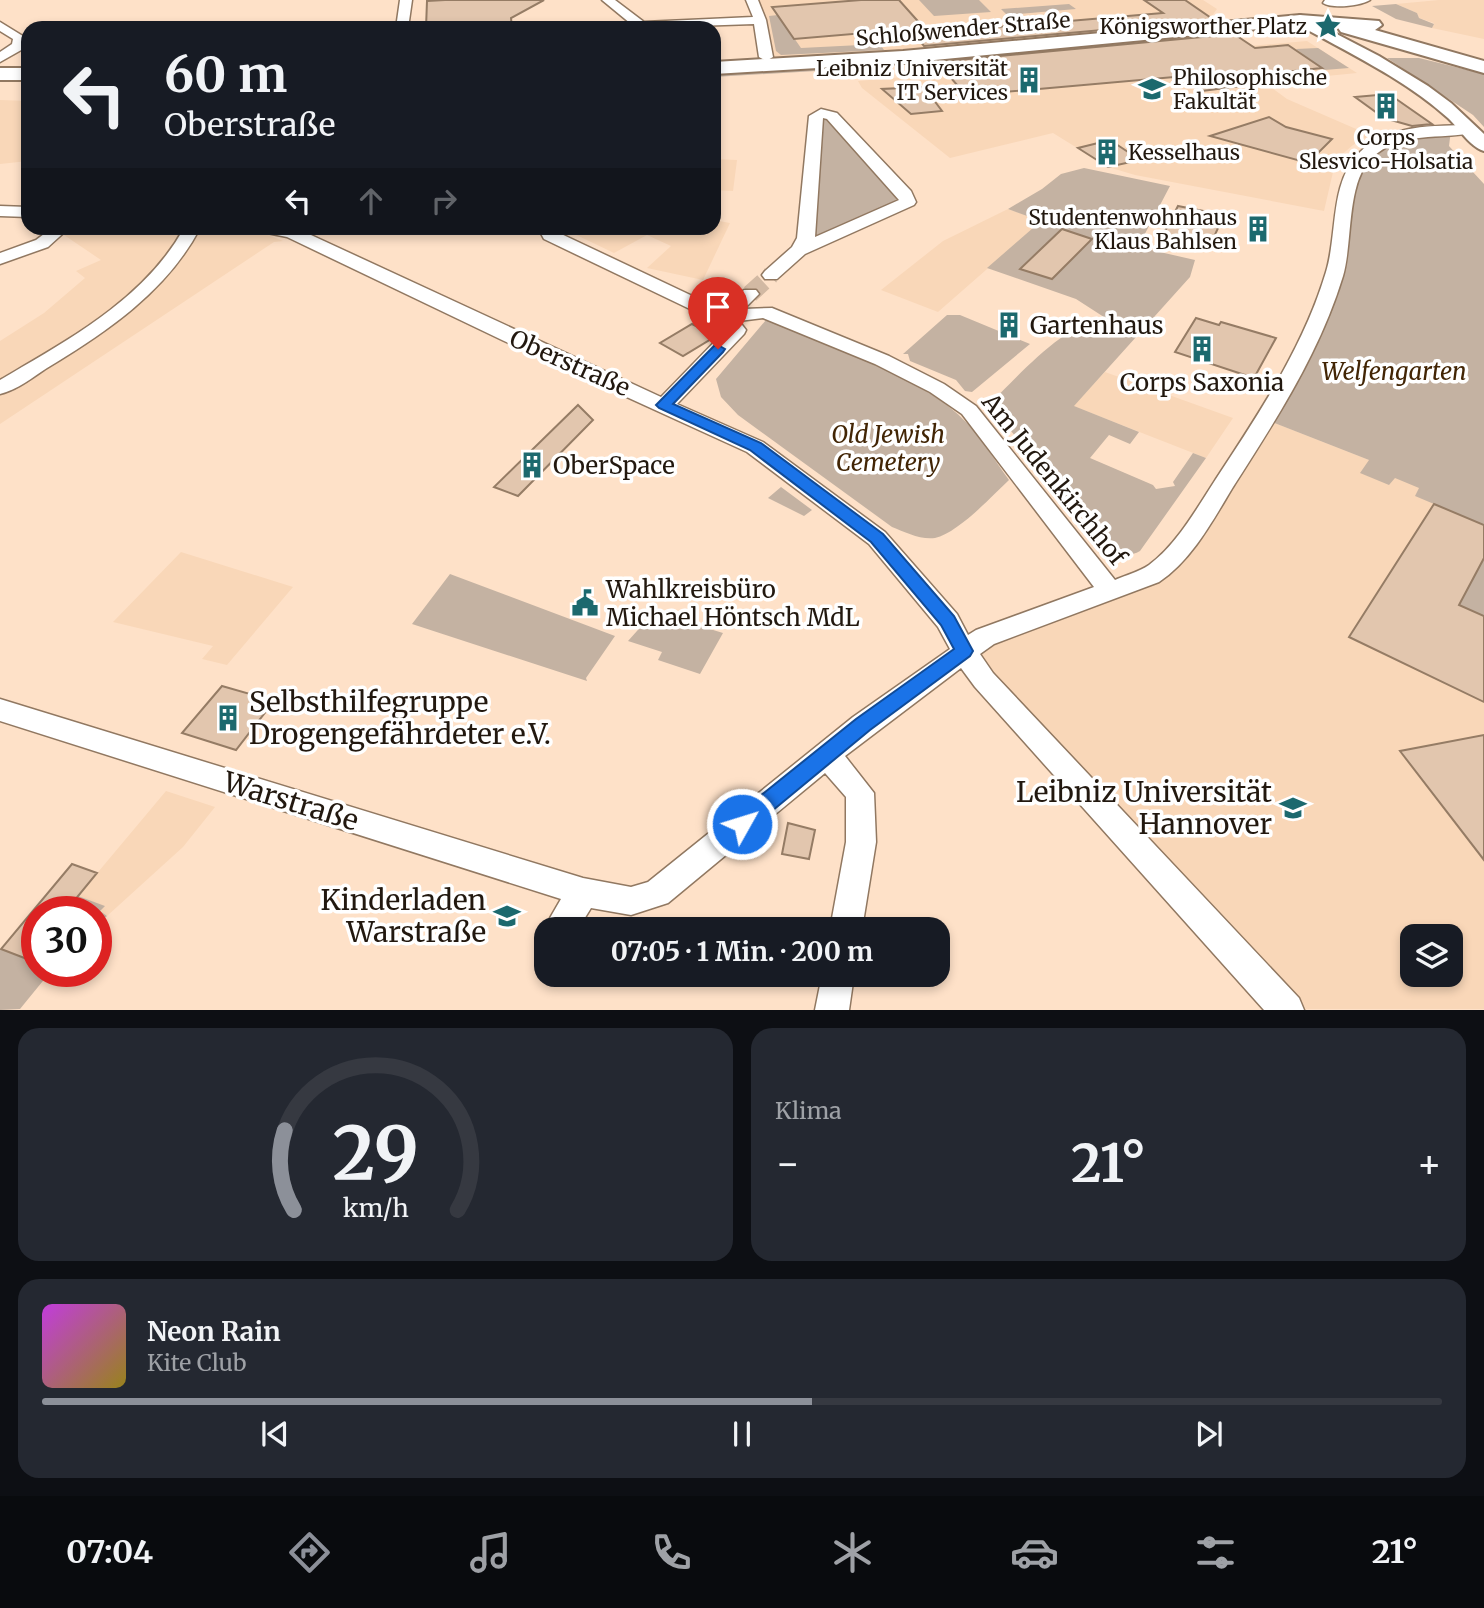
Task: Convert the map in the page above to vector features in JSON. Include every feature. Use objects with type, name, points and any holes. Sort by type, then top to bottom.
[{"type":"main road","points":[[1318,14],[1373,25],[1484,54]]},
{"type":"main road","points":[[1318,14],[1484,67]]},
{"type":"main road","name":"Schloßwender Straße","points":[[721,68],[903,57],[1318,14]]},
{"type":"main road","name":"Schloßwender Straße","points":[[721,80],[898,68],[1318,14]]},
{"type":"main road","points":[[0,74],[21,74]]},
{"type":"main road","points":[[0,81],[21,82]]},
{"type":"street","points":[[403,21],[406,0]]},
{"type":"street","points":[[608,0],[634,21]]},
{"type":"street","points":[[752,0],[760,20],[766,57]]},
{"type":"street","points":[[1318,14],[1364,0]]},
{"type":"street","points":[[1318,14],[1385,68],[1444,106],[1471,129],[1484,145]]},
{"type":"street","points":[[1318,14],[1385,68]]},
{"type":"street","points":[[721,22],[760,20]]},
{"type":"street","points":[[0,26],[20,38],[18,46],[0,58]]},
{"type":"street","points":[[771,275],[799,250],[806,238],[816,116],[821,113],[832,116],[905,194],[908,202],[799,250]]},
{"type":"street","name":"Warstraße","points":[[0,710],[583,892],[631,901],[657,893],[827,755],[985,637],[1150,576],[1170,559],[1267,420],[1307,346],[1341,250],[1349,185],[1357,164],[1377,146],[1398,136],[1417,132],[1471,129]]},
{"type":"street","points":[[0,211],[21,212]]},
{"type":"street","points":[[0,259],[56,235]]},
{"type":"street","points":[[0,388],[75,341],[137,296],[177,255],[188,235]]},
{"type":"street","name":"Oberstraße","points":[[296,235],[509,336],[755,447],[877,538],[948,621],[964,651]]},
{"type":"street","points":[[550,235],[724,318],[737,330],[664,405]]},
{"type":"street","points":[[724,318],[750,294]]},
{"type":"street","name":"Am Judenkirchhof","points":[[724,318],[765,312],[882,360],[937,388],[969,411],[1110,591]]},
{"type":"street","points":[[964,651],[984,680],[1287,1010]]},
{"type":"street","points":[[827,755],[860,793],[861,842],[848,917]]},
{"type":"street","points":[[568,917],[583,892]]},
{"type":"street","points":[[832,1010],[836,987]]},
{"type":"shaded area","points":[[752,0],[1203,0],[1217,9],[1206,24],[923,51],[766,61]]},
{"type":"shaded area","points":[[1484,0],[1484,39],[1432,28],[1434,23],[1419,18],[1417,13],[1396,4]]},
{"type":"shaded area","points":[[1307,41],[1357,73],[1264,82],[1287,99],[1370,135],[1339,157],[1324,211],[1135,175],[1108,167],[1053,133],[950,158],[862,88],[858,81]]},
{"type":"shaded area","points":[[0,100],[21,101],[21,162],[0,164]]},
{"type":"shaded area","points":[[721,159],[737,160],[733,191],[721,190]]},
{"type":"shaded area","points":[[1008,209],[1042,221],[938,312],[881,290],[943,241]]},
{"type":"shaded area","points":[[721,221],[730,223],[703,280],[647,268],[671,246],[647,235],[721,235]]},
{"type":"shaded area","points":[[64,235],[268,235],[283,241],[274,242],[0,424],[0,341],[44,313],[85,278],[76,271],[101,260]]},
{"type":"shaded area","points":[[576,235],[647,235],[614,253]]},
{"type":"shaded area","points":[[1105,372],[1233,418],[1206,458],[1073,406]]},
{"type":"shaded area","name":"Leibniz Universität Hannover","points":[[1267,420],[1445,486],[1434,504],[1484,525],[1484,1009],[1287,1009],[964,651],[1150,576]]},
{"type":"shaded area","points":[[181,552],[293,587],[227,665],[202,659],[213,646],[113,622]]},
{"type":"shaded area","points":[[166,791],[215,807],[183,847],[112,911],[112,896],[78,896]]},
{"type":"green space","points":[[919,0],[979,0],[991,12],[934,16]]},
{"type":"green space","points":[[1069,4],[1076,9],[1007,15],[1001,9]]},
{"type":"green space","points":[[1396,4],[1434,24],[1432,28],[1396,19],[1372,6]]},
{"type":"green space","points":[[778,15],[801,48],[880,44],[884,50],[781,55],[776,51],[769,16]]},
{"type":"green space","points":[[1318,48],[1349,68],[1324,70],[1296,49]]},
{"type":"green space","points":[[1387,58],[1419,58],[1484,74],[1484,127],[1473,115]]},
{"type":"green space","points":[[928,59],[929,61],[721,77],[721,72]]},
{"type":"green space","points":[[821,113],[908,202],[799,250]]},
{"type":"green space","name":"Welfengarten","points":[[1451,130],[1449,146],[1484,184],[1484,525],[1415,496],[1419,488],[1395,478],[1389,485],[1360,473],[1369,460],[1267,420],[1307,346],[1349,185],[1376,146]]},
{"type":"green space","points":[[1084,168],[1170,186],[1138,247],[1195,260],[1190,277],[1074,406],[1139,432],[1130,444],[1109,435],[1090,458],[1153,485],[1156,489],[1175,486],[1173,482],[1193,453],[1206,458],[1140,551],[1127,555],[1106,547],[989,404],[1060,339],[1076,328],[1107,319],[1076,299],[987,268],[1041,221],[1008,209],[1061,174]]},
{"type":"green space","points":[[947,315],[960,315],[1030,344],[972,392],[965,391],[956,380],[910,361],[908,354],[903,354]]},
{"type":"green space","name":"Old Jewish Cemetery","points":[[766,320],[900,376],[948,406],[984,443],[1009,480],[974,513],[944,535],[924,538],[892,527],[738,415],[721,397],[716,379]]},
{"type":"green space","points":[[781,487],[812,510],[804,516],[768,498]]},
{"type":"green space","points":[[1484,558],[1484,616],[1459,605]]},
{"type":"green space","points":[[450,574],[615,636],[586,678],[587,681],[412,624]]},
{"type":"green space","points":[[654,612],[723,633],[700,674],[658,660],[662,652],[628,641]]},
{"type":"green space","points":[[0,949],[21,957],[21,987],[38,987],[20,1009],[0,1010]]},
{"type":"building","points":[[544,0],[511,18],[511,21],[426,21],[427,1]]},
{"type":"building","points":[[899,0],[924,28],[794,39],[772,7]]},
{"type":"building","points":[[1144,0],[1185,0],[1214,20],[924,46],[914,34],[1163,13]]},
{"type":"building","points":[[1234,34],[1255,48],[1288,45],[1322,68],[1246,76],[1257,84],[1202,91],[1185,79],[1178,80],[1174,77],[992,93],[964,93],[937,62]]},
{"type":"building","points":[[924,87],[942,111],[911,114],[882,89]]},
{"type":"building","name":"Corps Slesvico-Holsatia","points":[[1389,94],[1432,124],[1412,126],[1384,118],[1355,97]]},
{"type":"building","points":[[1269,117],[1286,127],[1332,139],[1308,163],[1210,136]]},
{"type":"building","name":"Kesselhaus","points":[[1110,140],[1140,160],[1108,167],[1078,148]]},
{"type":"building","points":[[1178,206],[1224,215],[1208,250],[1182,244],[1184,239],[1163,235]]},
{"type":"building","points":[[1062,229],[1092,239],[1052,279],[1020,269]]},
{"type":"building","name":"Corps Saxonia","points":[[1196,318],[1219,325],[1221,322],[1276,338],[1254,378],[1175,352]]},
{"type":"building","points":[[692,324],[716,336],[683,356],[660,343]]},
{"type":"building","name":"OberSpace","points":[[578,405],[593,420],[518,496],[494,487]]},
{"type":"building","points":[[1434,504],[1484,525],[1484,558],[1459,605],[1484,616],[1484,702],[1349,637]]},
{"type":"building","name":"Selbsthilfegruppe Drogengefährdeter e.V.","points":[[222,686],[274,701],[236,750],[182,733]]},
{"type":"building","points":[[1484,735],[1484,860],[1400,751]]},
{"type":"building","points":[[788,823],[815,830],[809,859],[782,854]]},
{"type":"building","points":[[72,864],[97,873],[78,896],[45,896]]},
{"type":"building","points":[[21,925],[21,957],[1,949]]},
{"type":"tunnel","points":[[750,294],[771,275]]},
{"type":"place","name":"Königsworther Platz","points":[[1328,26]]},
{"type":"place","name":"Leibniz Universität IT Services","points":[[1029,80]]},
{"type":"place","name":"Philosophische Fakultät","points":[[1152,89]]},
{"type":"place","name":"Corps Slesvico-Holsatia","points":[[1386,106]]},
{"type":"place","name":"Kesselhaus","points":[[1107,152]]},
{"type":"place","name":"Studentenwohnhaus Klaus Bahlsen","points":[[1258,229]]},
{"type":"place","name":"Gartenhaus","points":[[1009,325]]},
{"type":"place","name":"Corps Saxonia","points":[[1202,349]]},
{"type":"place","name":"OberSpace","points":[[532,465]]},
{"type":"place","name":"Wahlkreisbüro Michael Höntsch MdL","points":[[585,603]]},
{"type":"place","name":"Selbsthilfegruppe Drogengefährdeter e.V.","points":[[228,718]]},
{"type":"place","name":"Leibniz Universität Hannover","points":[[1293,808]]},
{"type":"place","name":"Kinderladen Warstraße","points":[[507,916]]},
{"type":"route","points":[[718,349],[664,405],[755,447],[877,538],[948,621],[964,651],[863,725],[742,824]]}]
